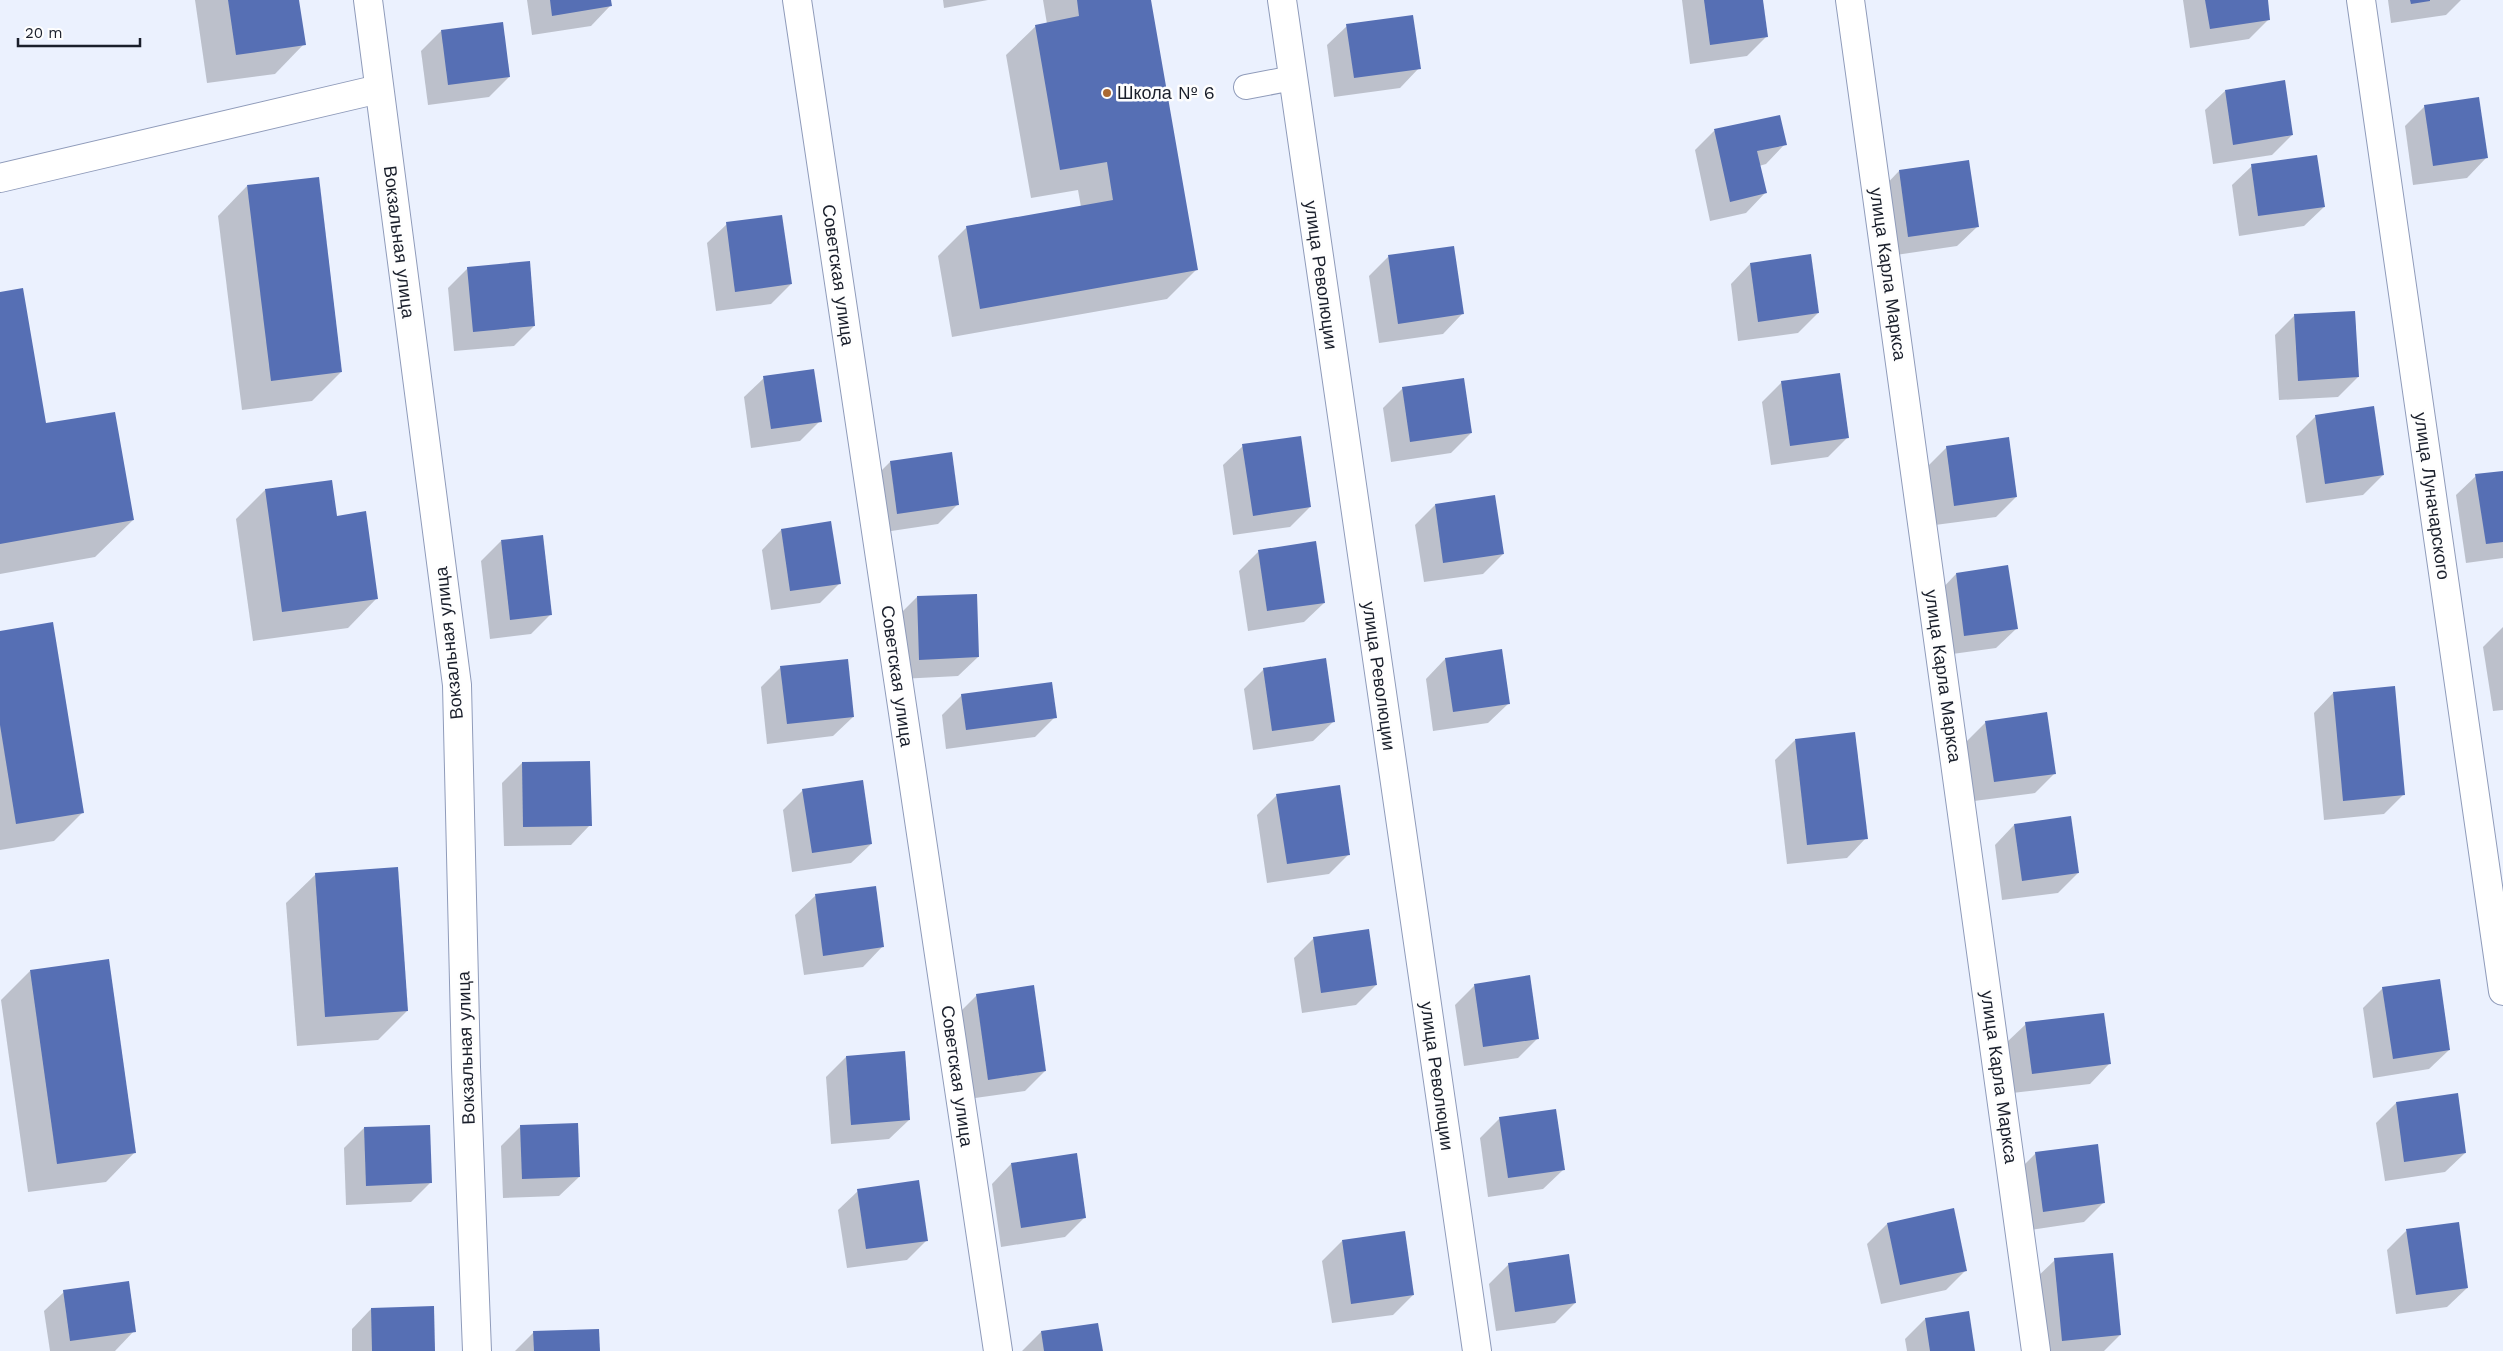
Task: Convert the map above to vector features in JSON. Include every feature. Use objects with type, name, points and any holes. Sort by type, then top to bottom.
[{"type":"street","name":"Вокзальная улица","points":[[368,0],[456,685],[466,1067],[477,1351]]},
{"type":"street","name":"Советская улица","points":[[797,0],[998,1351]]},
{"type":"street","name":"улица Революции","points":[[1282,0],[1477,1351]]},
{"type":"street","name":"улица Карла Маркса","points":[[1850,0],[2036,1351]]},
{"type":"street","name":"улица Луначарского","points":[[2361,0],[2503,991]]},
{"type":"street","points":[[0,178],[379,89]]},
{"type":"lane","points":[[1246,87],[1293,78]]},
{"type":"building","points":[[228,0],[299,0],[306,45],[236,55]]},
{"type":"building","points":[[550,0],[611,0],[612,6],[552,16]]},
{"type":"building","name":"Школа № 6","points":[[1077,0],[1151,0],[1198,270],[980,309],[966,226],[1113,200],[1107,162],[1060,170],[1035,25],[1079,16]]},
{"type":"building","points":[[1704,0],[1763,0],[1768,37],[1710,45]]},
{"type":"building","points":[[2205,0],[2268,0],[2270,20],[2210,29]]},
{"type":"building","points":[[2410,0],[2430,0],[2430,1],[2411,4]]},
{"type":"building","points":[[1413,15],[1421,69],[1354,78],[1346,24]]},
{"type":"building","points":[[503,22],[510,77],[448,85],[441,30]]},
{"type":"building","points":[[2285,80],[2293,135],[2233,145],[2225,90]]},
{"type":"building","points":[[2479,97],[2488,158],[2433,166],[2424,105]]},
{"type":"building","points":[[1780,115],[1787,145],[1757,151],[1767,193],[1730,202],[1714,129]]},
{"type":"building","points":[[2317,155],[2325,207],[2258,216],[2251,164]]},
{"type":"building","points":[[1969,160],[1979,227],[1908,237],[1899,170]]},
{"type":"building","points":[[319,177],[342,372],[271,381],[247,185]]},
{"type":"building","points":[[782,215],[792,284],[735,292],[726,222]]},
{"type":"building","points":[[1454,246],[1464,314],[1398,324],[1388,255]]},
{"type":"building","points":[[1811,254],[1819,313],[1758,322],[1750,263]]},
{"type":"building","points":[[530,261],[535,326],[473,332],[467,267]]},
{"type":"building","points":[[23,288],[46,423],[115,412],[134,520],[0,544],[0,292]]},
{"type":"building","points":[[2355,311],[2359,377],[2298,381],[2294,314]]},
{"type":"building","points":[[814,369],[822,422],[771,429],[763,376]]},
{"type":"building","points":[[1840,373],[1849,438],[1790,446],[1781,381]]},
{"type":"building","points":[[1464,378],[1472,433],[1410,442],[1402,387]]},
{"type":"building","points":[[2374,406],[2384,475],[2325,484],[2315,415]]},
{"type":"building","points":[[1301,436],[1311,507],[1253,516],[1242,444]]},
{"type":"building","points":[[2009,437],[2017,497],[1954,506],[1946,446]]},
{"type":"building","points":[[952,452],[959,505],[897,514],[890,461]]},
{"type":"building","points":[[2503,471],[2503,542],[2486,544],[2475,474]]},
{"type":"building","points":[[332,480],[337,516],[366,511],[378,599],[282,612],[265,489]]},
{"type":"building","points":[[1495,495],[1504,554],[1443,563],[1435,504]]},
{"type":"building","points":[[831,521],[841,584],[790,591],[781,529]]},
{"type":"building","points":[[543,535],[552,615],[510,620],[501,540]]},
{"type":"building","points":[[1316,541],[1325,603],[1267,611],[1258,550]]},
{"type":"building","points":[[2008,565],[2018,629],[1964,636],[1956,573]]},
{"type":"building","points":[[977,594],[979,657],[919,660],[917,596]]},
{"type":"building","points":[[53,622],[84,813],[16,824],[0,725],[0,631]]},
{"type":"building","points":[[1502,649],[1510,704],[1453,712],[1445,658]]},
{"type":"building","points":[[1326,658],[1335,722],[1272,731],[1263,668]]},
{"type":"building","points":[[848,659],[854,717],[787,724],[780,666]]},
{"type":"building","points":[[1052,682],[1057,718],[966,730],[961,694]]},
{"type":"building","points":[[2395,686],[2405,795],[2343,801],[2333,692]]},
{"type":"building","points":[[2047,712],[2056,774],[1994,782],[1985,721]]},
{"type":"building","points":[[1855,732],[1868,839],[1807,845],[1795,739]]},
{"type":"building","points":[[590,761],[592,826],[523,827],[522,762]]},
{"type":"building","points":[[863,780],[872,844],[812,853],[802,789]]},
{"type":"building","points":[[1340,785],[1350,855],[1287,864],[1276,794]]},
{"type":"building","points":[[2071,816],[2079,873],[2022,881],[2014,824]]},
{"type":"building","points":[[398,867],[408,1011],[325,1017],[315,873]]},
{"type":"building","points":[[876,886],[884,947],[823,956],[815,894]]},
{"type":"building","points":[[1369,929],[1377,985],[1321,993],[1313,937]]},
{"type":"building","points":[[109,959],[136,1153],[57,1164],[30,970]]},
{"type":"building","points":[[1530,975],[1539,1039],[1483,1047],[1474,984]]},
{"type":"building","points":[[2440,979],[2450,1050],[2393,1059],[2382,987]]},
{"type":"building","points":[[1034,985],[1046,1071],[988,1080],[976,994]]},
{"type":"building","points":[[2104,1013],[2111,1064],[2032,1074],[2025,1022]]},
{"type":"building","points":[[905,1051],[910,1120],[851,1125],[846,1056]]},
{"type":"building","points":[[2458,1093],[2466,1153],[2404,1162],[2396,1102]]},
{"type":"building","points":[[1556,1109],[1565,1170],[1508,1178],[1499,1117]]},
{"type":"building","points":[[578,1123],[580,1177],[522,1179],[520,1125]]},
{"type":"building","points":[[430,1125],[432,1183],[366,1186],[364,1127]]},
{"type":"building","points":[[2098,1144],[2105,1203],[2043,1212],[2035,1152]]},
{"type":"building","points":[[1077,1153],[1086,1218],[1021,1228],[1011,1163]]},
{"type":"building","points":[[919,1180],[928,1241],[866,1249],[857,1189]]},
{"type":"building","points":[[1954,1208],[1967,1271],[1900,1285],[1887,1223]]},
{"type":"building","points":[[2459,1222],[2468,1288],[2416,1295],[2406,1229]]},
{"type":"building","points":[[1405,1231],[1414,1295],[1351,1304],[1342,1240]]},
{"type":"building","points":[[2113,1253],[2121,1335],[2062,1341],[2054,1258]]},
{"type":"building","points":[[1569,1254],[1576,1303],[1515,1312],[1508,1263]]},
{"type":"building","points":[[129,1281],[136,1332],[70,1341],[63,1290]]},
{"type":"building","points":[[434,1306],[435,1351],[372,1351],[371,1308]]},
{"type":"building","points":[[1969,1311],[1975,1351],[1930,1351],[1925,1318]]},
{"type":"building","points":[[1098,1323],[1103,1351],[1044,1351],[1041,1331]]},
{"type":"building","points":[[599,1329],[600,1351],[534,1351],[533,1331]]},
{"type":"place","name":"Школа № 6","points":[[1107,93]]}]
